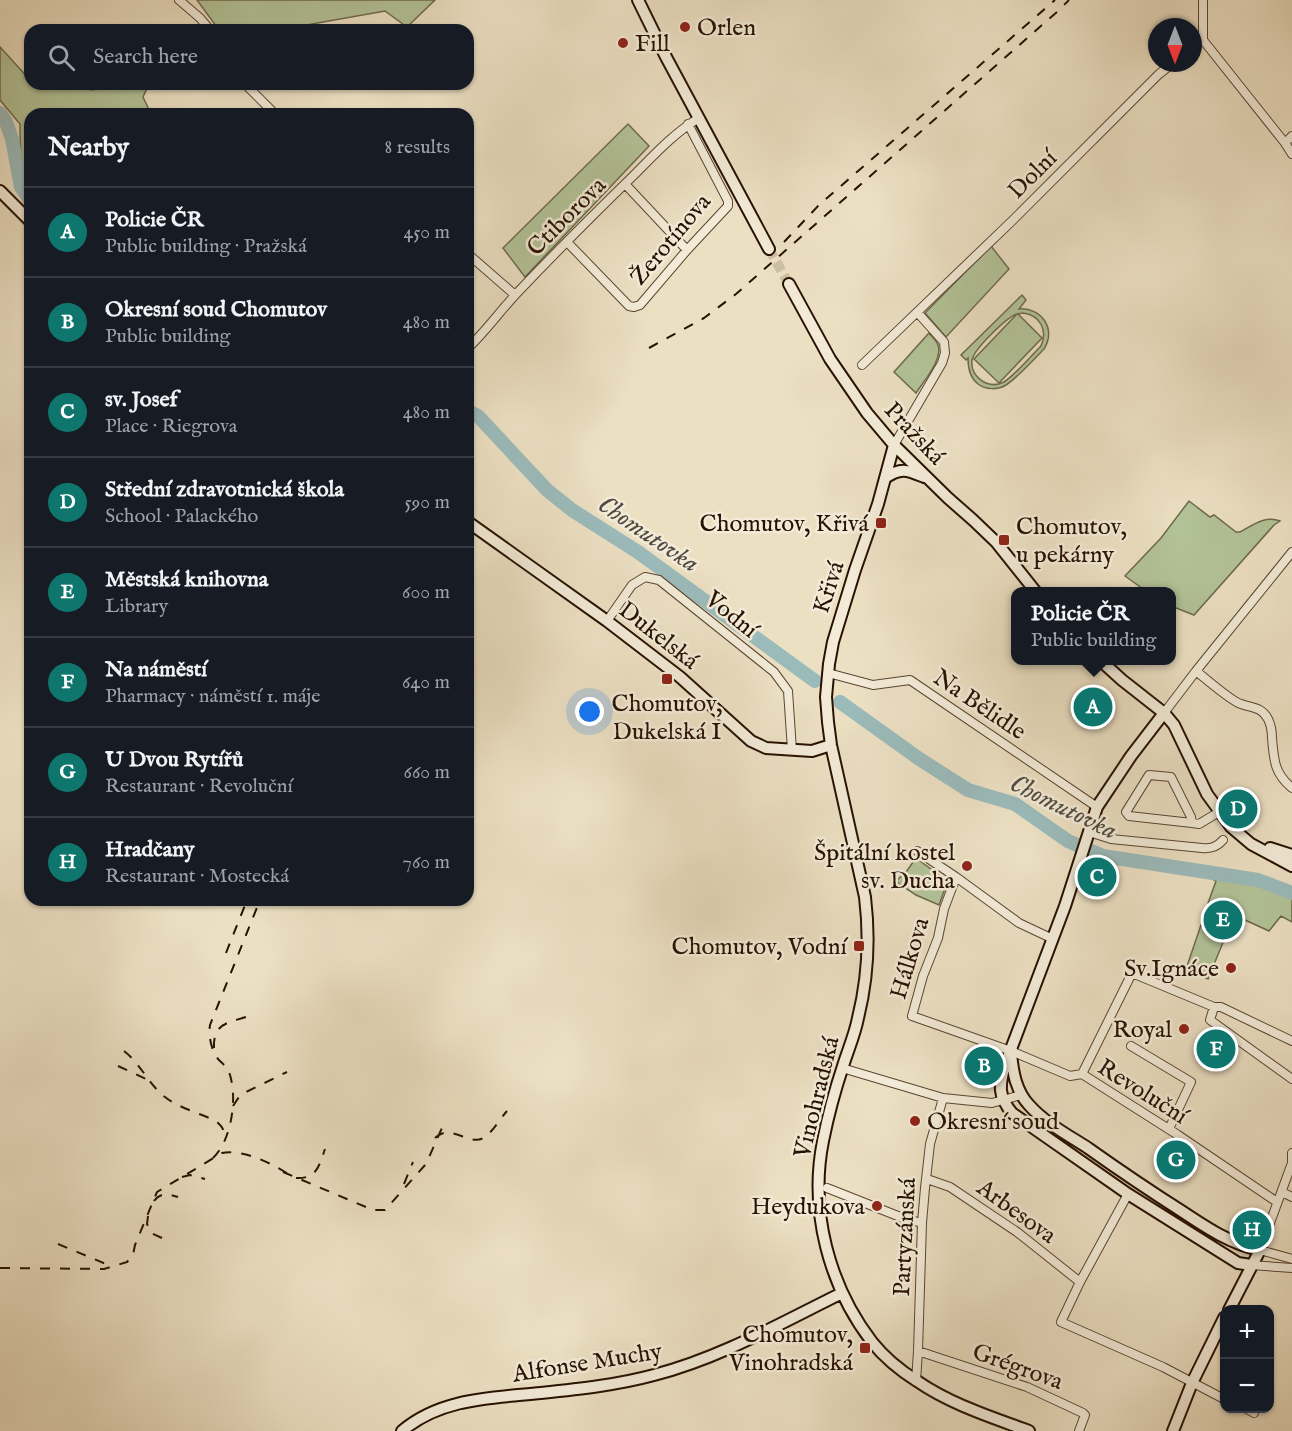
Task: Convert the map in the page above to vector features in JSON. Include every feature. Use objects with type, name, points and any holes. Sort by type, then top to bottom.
[{"type":"street","points":[[179,0],[205,24]]},
{"type":"street","points":[[638,0],[769,249]]},
{"type":"street","points":[[1203,0],[1203,40],[1292,154]]},
{"type":"street","name":"Dolní","points":[[862,364],[1013,220],[1162,72]]},
{"type":"street","points":[[251,90],[269,108]]},
{"type":"street","name":"Ctiborova","points":[[474,343],[515,295],[625,184],[688,124],[699,118]]},
{"type":"street","name":"Žerotínova","points":[[567,242],[629,306],[640,305],[728,206],[728,201],[688,124]]},
{"type":"street","points":[[1285,143],[1292,136]]},
{"type":"street","points":[[625,184],[687,250]]},
{"type":"street","points":[[0,191],[24,215]]},
{"type":"street","points":[[474,259],[515,295]]},
{"type":"street","name":"Pražská","points":[[789,284],[842,378],[867,413],[894,445],[996,543],[1033,587]]},
{"type":"street","points":[[894,445],[942,363],[945,353],[944,342],[917,312]]},
{"type":"street","name":"Křivá","points":[[831,745],[827,713],[828,673],[833,642],[878,504],[894,445]]},
{"type":"street","points":[[885,478],[899,470],[930,480]]},
{"type":"street","name":"Dukelská","points":[[474,526],[607,621],[680,677],[751,741],[766,748],[792,750],[812,751],[831,745]]},
{"type":"street","points":[[1291,554],[1196,671],[1131,756],[1097,807],[1053,939],[1000,1081],[1003,1101],[1012,1113],[1128,1194],[1238,1263],[1292,1268]]},
{"type":"street","name":"Vodní","points":[[607,621],[632,585],[645,577],[659,580],[774,672],[788,691],[792,750]]},
{"type":"street","points":[[1106,665],[1164,713],[1174,725],[1207,794],[1231,827],[1251,844],[1292,866]]},
{"type":"street","points":[[1196,671],[1239,704],[1252,706],[1262,711],[1272,729],[1277,772],[1292,788]]},
{"type":"street","name":"Na Bělidle","points":[[828,673],[873,685],[910,680],[1097,807]]},
{"type":"street","name":"Vinohradská","points":[[831,745],[861,877],[868,917],[868,955],[858,1019],[842,1068],[823,1142],[818,1186],[821,1224],[830,1258],[843,1293],[859,1323],[881,1352],[916,1381],[949,1400],[1029,1431]]},
{"type":"street","points":[[1192,823],[1171,777],[1149,775],[1126,812],[1129,816],[1199,824],[1219,812]]},
{"type":"street","points":[[1088,837],[1209,849],[1218,846],[1223,840]]},
{"type":"street","points":[[1242,837],[1292,855]]},
{"type":"street","points":[[917,851],[1019,923],[1053,939]]},
{"type":"street","name":"Hálkova","points":[[912,1016],[956,877]]},
{"type":"street","points":[[1082,1074],[1132,973],[1214,1007],[1221,1007],[1292,1041]]},
{"type":"street","points":[[1214,1007],[1210,1020],[1292,1079]]},
{"type":"street","name":"Revoluční","points":[[912,1016],[1011,1051],[1070,1076],[1082,1074],[1277,1202]]},
{"type":"street","points":[[1131,1046],[1191,1082],[1168,1129]]},
{"type":"street","points":[[1011,1051],[1015,1078],[1021,1095],[1039,1115],[1136,1182],[1234,1243],[1292,1259]]},
{"type":"street","points":[[842,1068],[943,1098],[992,1103],[1021,1095]]},
{"type":"street","name":"Partyzánská","points":[[916,1381],[925,1188],[930,1144],[943,1098]]},
{"type":"street","points":[[1231,1305],[1260,1250],[1292,1163],[1292,1153]]},
{"type":"street","name":"Arbesova","points":[[927,1179],[950,1187],[1007,1226],[1080,1282]]},
{"type":"street","points":[[827,1188],[903,1218],[922,1223]]},
{"type":"street","points":[[1282,1192],[1292,1197]]},
{"type":"street","points":[[1128,1194],[1061,1322],[1163,1367],[1220,1396]]},
{"type":"street","name":"Alfonse Muchy","points":[[402,1431],[423,1416],[463,1402],[612,1384],[688,1365],[761,1334],[843,1293]]},
{"type":"street","points":[[1173,1431],[1192,1383],[1220,1326]]},
{"type":"street","name":"Grégrova","points":[[918,1351],[1027,1388],[1083,1413],[1085,1418],[1079,1431]]},
{"type":"green space","points":[[197,0],[435,0],[410,24],[403,24],[385,11],[312,24],[215,24]]},
{"type":"green space","points":[[0,47],[24,73],[24,90],[146,90],[143,97],[148,108],[24,108],[24,170],[20,124],[0,100]]},
{"type":"green space","points":[[628,124],[649,146],[525,277],[503,248]]},
{"type":"green space","points":[[991,246],[1009,269],[946,337],[925,313]]},
{"type":"green space","points":[[1022,295],[1026,300],[1019,309],[1034,312],[1045,321],[1048,327],[1048,341],[1044,349],[1015,378],[999,388],[992,389],[978,384],[970,372],[968,358],[966,360],[961,355]],"holes":[[[1017,314],[974,359],[999,383],[1042,338],[1018,314],[1029,314],[1038,320],[1043,329],[1044,334],[1041,346],[1004,382],[998,384],[986,383],[977,377],[972,366],[974,355],[1012,316]]]},
{"type":"green space","points":[[929,333],[938,345],[938,357],[916,393],[894,372]]},
{"type":"green space","points":[[1189,501],[1210,517],[1214,515],[1236,532],[1265,520],[1280,521],[1194,615],[1176,608],[1176,587],[1140,587],[1125,576],[1161,538]]},
{"type":"green space","points":[[916,858],[947,881],[939,905],[916,895],[898,883],[897,880]]},
{"type":"green space","points":[[1215,876],[1248,881],[1292,895],[1292,922],[1281,916],[1269,931],[1208,903],[1216,881]]},
{"type":"green space","points":[[1201,925],[1226,935],[1208,979],[1186,969]]},
{"type":"waterway","name":"Chomutovka","points":[[0,113],[12,139],[21,187],[24,191]]},
{"type":"waterway","name":"Chomutovka","points":[[474,414],[547,490],[572,510],[638,552],[815,681]]},
{"type":"waterway","name":"Chomutovka","points":[[840,702],[918,758],[968,790],[1015,804],[1068,841],[1103,856],[1258,880],[1292,893]]},
{"type":"tunnel","points":[[769,249],[789,284]]},
{"type":"railway","points":[[784,242],[819,205],[1055,0]]},
{"type":"railway","points":[[649,348],[704,318],[736,294],[1069,0]]},
{"type":"railway","points":[[226,953],[245,906]]},
{"type":"railway","points":[[213,1158],[220,1150],[229,1129],[233,1093],[228,1070],[217,1058],[213,1049],[210,1025],[258,906]]},
{"type":"railway","points":[[214,1048],[216,1033],[223,1025],[246,1017]]},
{"type":"railway","points":[[124,1051],[154,1087],[170,1101],[216,1121],[223,1129],[224,1139]]},
{"type":"railway","points":[[118,1066],[146,1079]]},
{"type":"railway","points":[[233,1106],[246,1092],[287,1072]]},
{"type":"railway","points":[[435,1138],[448,1133],[479,1140],[494,1128],[507,1111]]},
{"type":"railway","points":[[283,1172],[373,1210],[385,1210],[426,1164],[445,1121]]},
{"type":"railway","points":[[296,1178],[313,1174],[319,1166],[325,1149]]},
{"type":"railway","points":[[0,1268],[104,1269],[127,1262],[133,1255],[157,1192],[222,1153],[249,1155],[291,1176]]},
{"type":"railway","points":[[404,1184],[413,1162]]},
{"type":"railway","points":[[182,1177],[190,1175],[205,1179]]},
{"type":"railway","points":[[154,1201],[165,1194],[178,1197]]},
{"type":"railway","points":[[148,1216],[147,1224],[151,1233],[162,1238]]},
{"type":"railway","points":[[58,1244],[113,1265]]},
{"type":"place","name":"Orlen","points":[[685,27]]},
{"type":"place","name":"Fill","points":[[623,43]]},
{"type":"place","name":"Chomutov, Křivá","points":[[881,523]]},
{"type":"place","name":"Chomutov, u pekárny","points":[[1004,540]]},
{"type":"place","name":"Chomutov, Dukelská I","points":[[667,679]]},
{"type":"place","name":"Policie ČR","points":[[1093,707]]},
{"type":"place","name":"Střední zdravotnická škola","points":[[1238,809]]},
{"type":"place","name":"Špitální kostel sv. Ducha","points":[[967,866]]},
{"type":"place","name":"sv. Josef","points":[[1097,877]]},
{"type":"place","name":"Městská knihovna","points":[[1223,920]]},
{"type":"place","name":"Chomutov, Vodní","points":[[859,946]]},
{"type":"place","name":"Sv.Ignáce","points":[[1231,968]]},
{"type":"place","name":"Royal","points":[[1184,1029]]},
{"type":"place","name":"Na náměstí","points":[[1216,1049]]},
{"type":"place","name":"Okresní soud Chomutov","points":[[984,1066]]},
{"type":"place","name":"Okresní soud","points":[[915,1121]]},
{"type":"place","name":"U Dvou Rytířů","points":[[1176,1160]]},
{"type":"place","name":"Heydukova","points":[[877,1206]]},
{"type":"place","name":"Hradčany","points":[[1252,1230]]},
{"type":"place","name":"Chomutov, Vinohradská","points":[[865,1348]]}]
